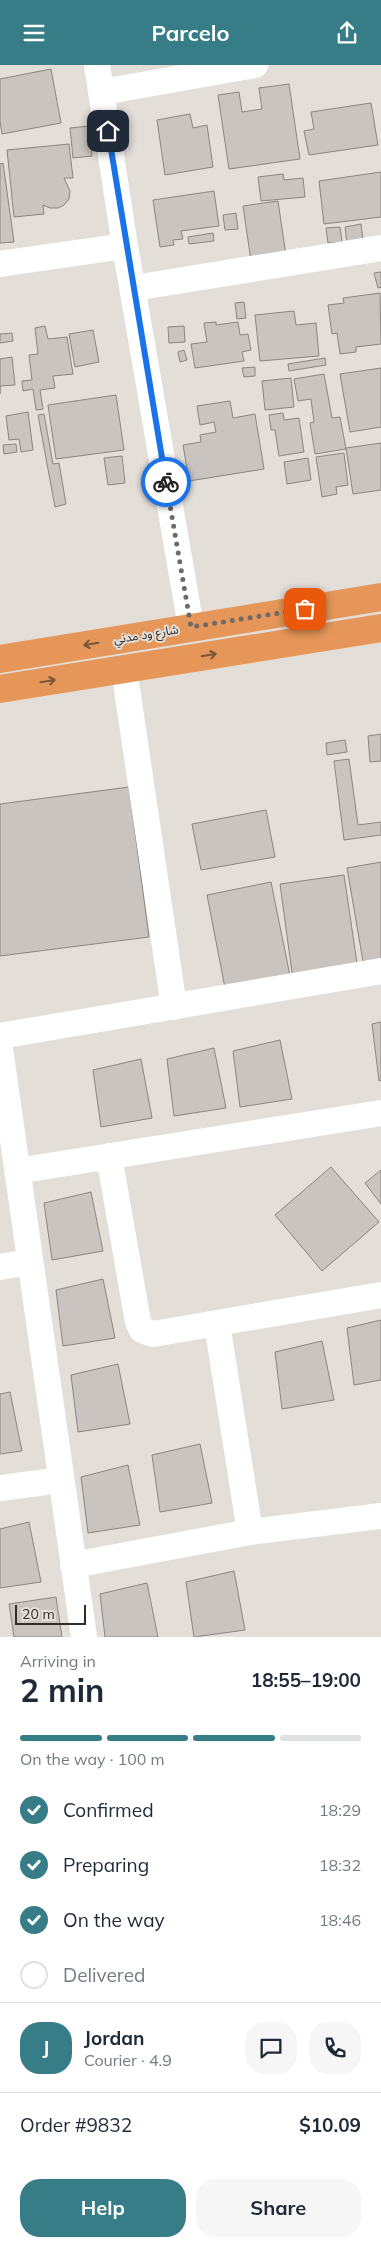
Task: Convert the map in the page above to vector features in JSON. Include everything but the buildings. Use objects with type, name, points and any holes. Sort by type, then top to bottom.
[{"type":"highway","name":"شارع ود مدني","points":[[0,659],[381,597]]},
{"type":"highway","points":[[0,689],[381,628]]},
{"type":"street","points":[[97,65],[191,627]]},
{"type":"street","points":[[102,92],[255,65]]},
{"type":"street","points":[[0,263],[126,246]]},
{"type":"street","points":[[134,287],[381,248]]},
{"type":"street","points":[[124,669],[174,1007]]},
{"type":"street","points":[[0,1036],[381,971]]},
{"type":"street","points":[[0,1049],[84,1637]]},
{"type":"street","points":[[17,1171],[381,1113]]},
{"type":"street","points":[[109,1156],[138,1322],[142,1330],[153,1334],[381,1295]]},
{"type":"street","points":[[0,1267],[30,1262]]},
{"type":"street","points":[[217,1323],[250,1532]]},
{"type":"street","points":[[0,1487],[61,1480]]},
{"type":"street","points":[[73,1565],[250,1532],[381,1516]]},
{"type":"way so far","points":[[166,482],[191,627],[305,609]]},
{"type":"route","points":[[108,131],[166,482]]}]
